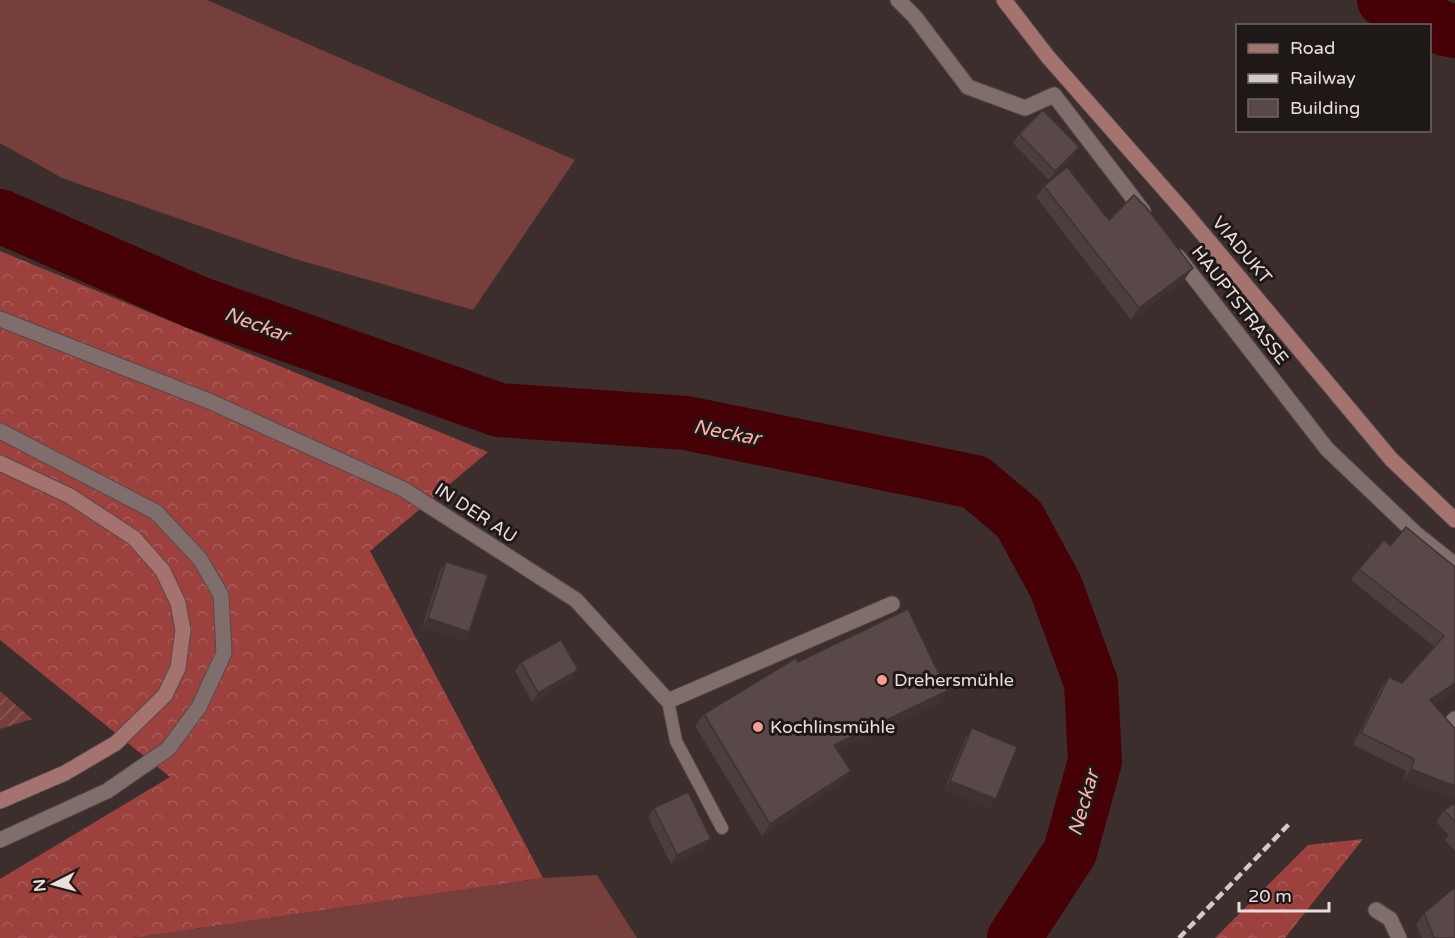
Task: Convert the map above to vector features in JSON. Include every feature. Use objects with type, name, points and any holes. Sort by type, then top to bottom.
[{"type":"main road","name":"VIADUKT","points":[[1004,0],[1048,57],[1187,215],[1391,459],[1455,520]]},
{"type":"main road","points":[[0,464],[69,496],[134,538],[163,571],[178,603],[183,630],[178,668],[165,695],[116,743],[65,773],[0,801]]},
{"type":"street","points":[[898,0],[915,16],[968,87],[1025,108],[1054,95],[1149,219]]},
{"type":"street","name":"HAUPTSTRASSE","points":[[1171,247],[1327,449],[1414,532],[1455,565]]},
{"type":"street","name":"IN DER AU","points":[[0,319],[209,401],[403,489],[576,600],[669,701]]},
{"type":"street","points":[[0,431],[156,512],[200,559],[221,595],[224,653],[199,707],[168,749],[107,790],[0,840]]},
{"type":"street","points":[[669,701],[892,604]]},
{"type":"street","points":[[1455,719],[1453,721],[1455,724]]},
{"type":"street","points":[[1376,910],[1390,919],[1399,938]]},
{"type":"lane","points":[[669,701],[676,741],[722,828]]},
{"type":"shaded area","points":[[0,0],[207,0],[575,160],[473,310],[292,258],[62,178],[0,143]]},
{"type":"shaded area","points":[[0,691],[32,719],[0,729]]},
{"type":"shaded area","points":[[597,875],[637,938],[132,938],[543,878]]},
{"type":"green space","points":[[0,251],[488,452],[370,551],[543,878],[132,938],[0,938],[0,879],[170,777],[0,640]]},
{"type":"green space","points":[[1363,839],[1285,938],[1215,938],[1308,845]]},
{"type":"building","points":[[1043,110],[1079,147],[1055,171],[1019,134]]},
{"type":"building","points":[[1067,167],[1109,220],[1134,195],[1193,268],[1139,308],[1044,186]]},
{"type":"building","points":[[1406,527],[1455,567],[1455,683],[1430,700],[1455,729],[1455,786],[1411,769],[1414,759],[1361,733],[1389,677],[1402,683],[1444,636],[1359,569],[1384,540],[1390,546]]},
{"type":"building","points":[[446,562],[488,575],[469,632],[428,618]]},
{"type":"building","points":[[908,609],[947,691],[834,745],[851,771],[770,824],[704,714],[796,658],[798,662]]},
{"type":"building","points":[[561,640],[578,670],[538,693],[521,662]]},
{"type":"building","points":[[972,728],[1017,747],[996,799],[950,781]]},
{"type":"building","points":[[688,792],[711,839],[677,855],[654,808]]},
{"type":"building","points":[[1455,803],[1455,822],[1444,810]]},
{"type":"building","points":[[1455,887],[1455,938],[1434,938],[1424,913]]},
{"type":"waterway","name":"Neckar","points":[[1384,0],[1444,29],[1455,31]]},
{"type":"waterway","name":"Neckar","points":[[0,216],[198,303],[499,410],[686,423],[975,482],[1019,519],[1056,587],[1091,683],[1095,761],[1070,852],[1014,938]]},
{"type":"railway","points":[[1179,938],[1291,822]]},
{"type":"place","name":"Drehersmühle","points":[[882,680]]},
{"type":"place","name":"Kochlinsmühle","points":[[758,727]]}]
